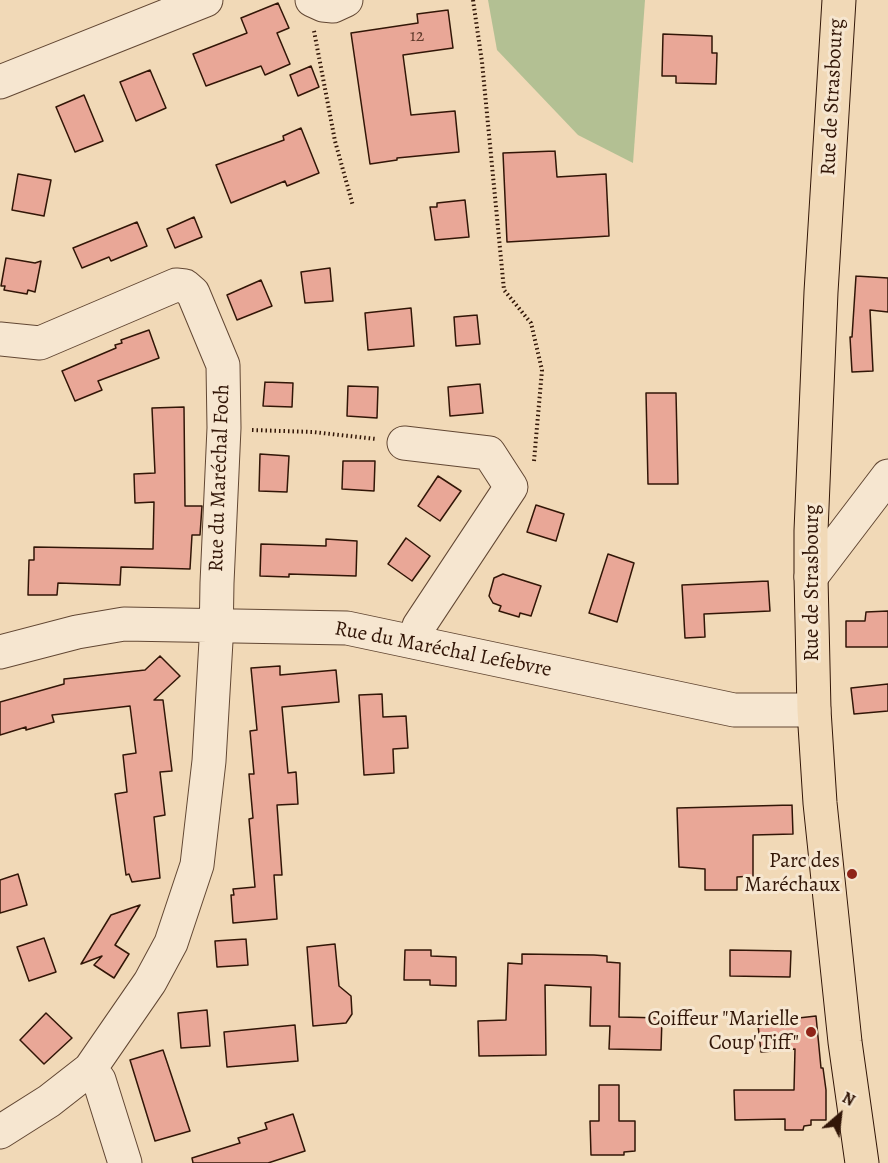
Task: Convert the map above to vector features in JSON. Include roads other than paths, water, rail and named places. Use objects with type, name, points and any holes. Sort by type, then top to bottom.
[{"type":"main road","name":"Rue de Strasbourg","points":[[838,0],[821,304],[811,577],[814,710],[820,804],[845,1042],[862,1163]]},
{"type":"street","points":[[0,82],[206,0]]},
{"type":"street","points":[[313,1],[333,6],[346,0]]},
{"type":"street","name":"Rue du Maréchal Foch","points":[[0,339],[40,343],[176,285],[185,286],[193,293],[223,365],[224,429],[217,624],[209,761],[197,865],[171,943],[150,982],[90,1069],[49,1101],[0,1132]]},
{"type":"street","points":[[392,441],[489,453],[511,487],[419,626],[415,641]]},
{"type":"street","points":[[811,577],[888,476]]},
{"type":"street","name":"Rue du Maréchal Lefebvre","points":[[0,652],[77,632],[124,624],[347,628],[734,710],[814,710]]},
{"type":"street","points":[[90,1069],[99,1080],[125,1163]]},
{"type":"place","name":"Parc des Maréchaux","points":[[852,874]]},
{"type":"place","name":"Coiffeur \"Marielle Coup' Tiff\"","points":[[811,1032]]}]
